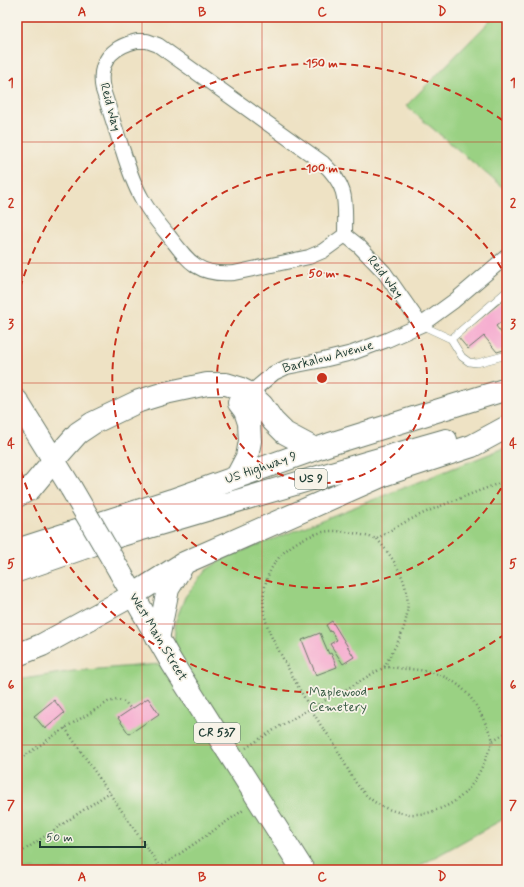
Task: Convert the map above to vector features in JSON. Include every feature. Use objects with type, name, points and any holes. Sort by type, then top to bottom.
[{"type":"main road","points":[[17,496],[30,489],[78,433],[93,423],[139,401],[165,393],[207,384],[226,384],[239,388],[244,398],[245,410],[249,423],[250,441],[247,457],[237,476]]},
{"type":"main road","name":"US Highway 9","points":[[17,550],[172,500],[315,449],[507,389]]},
{"type":"main road","points":[[244,398],[262,404],[273,422],[285,433],[315,449]]},
{"type":"main road","name":"West Main Street","points":[[17,401],[71,488],[158,639],[303,870]]},
{"type":"main road","name":"US Highway 9","points":[[17,571],[122,535],[507,422]]},
{"type":"main road","points":[[17,654],[42,645],[133,595],[184,563],[386,474],[472,446],[507,427]]},
{"type":"main road","points":[[158,639],[168,589],[184,563]]},
{"type":"street","name":"Reid Way","points":[[137,41],[147,41],[158,46],[323,163],[334,173],[345,198],[345,235],[323,251],[309,257],[234,273],[221,274],[207,272],[191,263],[151,213],[140,196],[133,180],[101,83],[102,71],[109,55],[116,48],[137,41]]},
{"type":"street","name":"Reid Way","points":[[345,235],[360,246],[380,267],[421,325]]},
{"type":"street","name":"Barkalow Avenue","points":[[244,398],[274,373],[287,367],[352,353],[421,325],[454,301],[507,256]]},
{"type":"lane","points":[[451,339],[507,291]]},
{"type":"lane","points":[[421,325],[451,339],[462,357],[469,362],[477,363],[507,355]]},
{"type":"path","points":[[377,539],[411,519],[507,480]]},
{"type":"path","points":[[384,668],[401,635],[407,615],[408,597],[405,582],[391,555],[377,539],[353,533],[332,531],[310,536],[295,543],[285,551],[276,562],[268,576],[264,589],[263,601],[268,630],[352,779],[371,800],[390,810],[402,813],[417,814],[430,812],[450,804],[461,797],[471,785],[483,766],[493,740],[507,732]]},
{"type":"path","points":[[232,757],[311,708],[384,668],[423,670],[453,681],[474,701],[482,714],[493,740]]},
{"type":"path","points":[[17,761],[108,702],[117,700],[125,702],[131,709]]},
{"type":"path","points":[[66,728],[161,868]]},
{"type":"path","points":[[17,855],[110,792]]},
{"type":"path","points":[[156,870],[259,800]]},
{"type":"green space","points":[[494,17],[507,17],[507,191],[406,106]]},
{"type":"green space","name":"Maplewood Cemetery","points":[[507,447],[507,817],[412,870],[17,870],[17,680],[74,671],[172,663],[176,620],[185,597],[206,570],[225,558]]},
{"type":"building","points":[[507,297],[507,317],[496,326],[502,334],[507,332],[507,349],[497,352],[484,336],[468,349],[458,337]]},
{"type":"building","points":[[332,621],[354,657],[343,664],[330,644],[337,640],[326,625]]},
{"type":"building","points":[[320,633],[329,654],[331,653],[337,667],[316,675],[302,640]]},
{"type":"building","points":[[148,698],[159,714],[129,734],[118,718]]},
{"type":"building","points":[[54,700],[64,713],[45,729],[34,716]]}]
